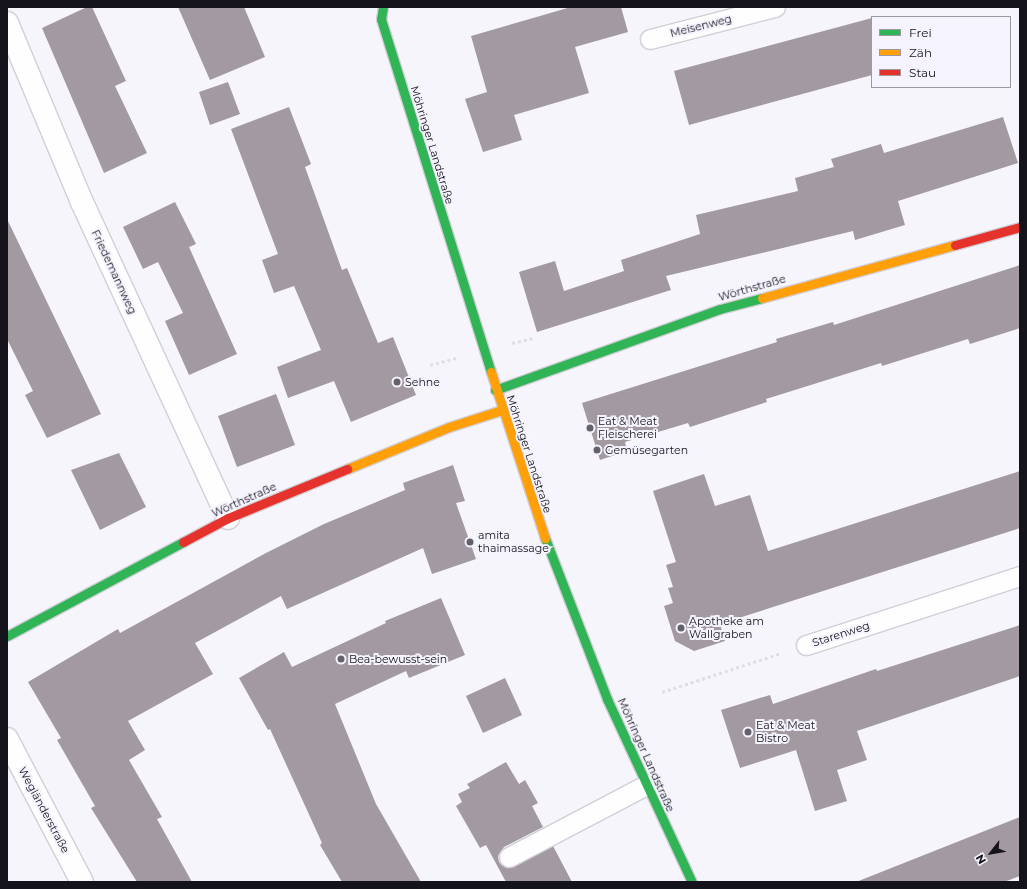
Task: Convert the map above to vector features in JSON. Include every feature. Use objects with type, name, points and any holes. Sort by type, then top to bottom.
[{"type":"street","name":"Möhringer Landstraße","points":[[382,7],[381,19],[495,390],[535,512],[583,641],[646,785],[692,882]]},
{"type":"street","name":"Möhringer Landstraße","points":[[374,11],[381,19]]},
{"type":"street","name":"Friedemannweg","points":[[7,23],[82,202],[228,518]]},
{"type":"street","name":"Wörthstraße","points":[[495,390],[720,309],[1020,227]]},
{"type":"street","name":"Wörthstraße","points":[[7,636],[228,518],[449,427],[502,410]]},
{"type":"street","name":"Wegländerstraße","points":[[7,739],[82,882]]},
{"type":"lane","name":"Meisenweg","points":[[650,39],[775,7]]},
{"type":"lane","name":"Starenweg","points":[[806,645],[1020,576]]},
{"type":"lane","points":[[509,857],[646,785]]},
{"type":"path","name":"Starenweg","points":[[662,692],[806,645]]},
{"type":"building","points":[[87,7],[92,7],[126,81],[115,86],[147,153],[104,173],[42,28]]},
{"type":"building","points":[[178,7],[244,7],[265,57],[210,80]]},
{"type":"building","points":[[571,7],[621,7],[628,32],[575,47],[589,93],[514,115],[522,140],[483,152],[465,99],[487,92],[471,36]]},
{"type":"building","points":[[871,18],[871,75],[689,125],[674,71]]},
{"type":"building","points":[[228,82],[240,114],[210,125],[199,92]]},
{"type":"building","points":[[289,107],[311,164],[305,167],[342,270],[347,268],[378,343],[393,337],[416,395],[351,422],[334,381],[288,398],[277,367],[321,350],[294,286],[274,293],[262,260],[278,254],[231,129]]},
{"type":"building","points":[[1003,117],[1018,163],[898,201],[905,225],[855,240],[853,231],[666,276],[671,290],[537,332],[519,272],[555,261],[564,291],[624,271],[621,260],[700,234],[696,215],[798,191],[795,178],[834,167],[831,159],[881,144],[884,153]]},
{"type":"building","points":[[175,202],[196,244],[189,247],[237,354],[189,375],[165,321],[183,313],[158,262],[143,269],[123,227]]},
{"type":"building","points":[[7,219],[101,414],[47,438],[25,395],[33,391],[7,339]]},
{"type":"building","points":[[1020,265],[1020,328],[970,344],[968,339],[882,366],[881,363],[766,399],[767,402],[690,427],[688,423],[625,442],[627,451],[600,460],[582,403],[777,342],[776,339],[833,322],[834,325]]},
{"type":"building","points":[[276,394],[295,445],[237,467],[218,416]]},
{"type":"building","points":[[119,453],[146,507],[100,530],[71,470]]},
{"type":"building","points":[[453,465],[465,501],[456,503],[476,559],[432,574],[423,548],[287,609],[281,596],[195,643],[213,674],[128,721],[145,750],[129,760],[162,817],[157,819],[192,882],[137,882],[91,808],[95,806],[57,740],[61,738],[28,682],[118,629],[120,633],[266,553],[324,524],[405,490],[403,483]]},
{"type":"building","points":[[1020,471],[1020,528],[720,624],[725,641],[694,651],[675,641],[664,606],[673,603],[668,588],[673,587],[666,565],[676,562],[653,491],[704,474],[715,506],[750,495],[768,551]]},
{"type":"building","points":[[441,598],[465,655],[409,678],[406,671],[335,704],[376,804],[421,882],[342,882],[320,845],[322,843],[270,729],[268,730],[239,678],[284,652],[292,667],[386,623],[385,621]]},
{"type":"building","points":[[1020,625],[1020,676],[857,731],[867,760],[837,770],[847,801],[815,811],[796,750],[740,768],[721,710],[770,695],[773,704],[876,669],[877,671]]},
{"type":"building","points":[[505,678],[522,715],[483,733],[466,696]]},
{"type":"building","points":[[506,762],[519,784],[525,780],[538,803],[532,806],[543,827],[504,847],[498,856],[499,862],[503,866],[514,867],[553,846],[572,882],[506,882],[486,845],[480,848],[456,806],[462,802],[458,794],[470,788],[467,784]]},
{"type":"building","points":[[1020,817],[1020,876],[1004,882],[856,882]]},
{"type":"traffic: fast","points":[[383,7],[381,19],[491,372]]},
{"type":"traffic: fast","points":[[495,390],[720,309],[762,298]]},
{"type":"traffic: fast","points":[[545,538],[607,699],[692,882]]},
{"type":"traffic: fast","points":[[7,636],[183,542]]},
{"type":"traffic: slow","points":[[762,298],[955,245]]},
{"type":"traffic: slow","points":[[491,372],[545,538]]},
{"type":"traffic: slow","points":[[347,469],[449,427],[502,410]]},
{"type":"traffic: jam","points":[[955,245],[1020,227]]},
{"type":"traffic: jam","points":[[183,542],[228,518],[347,469]]},
{"type":"place","name":"Sehne","points":[[397,382]]},
{"type":"place","name":"Eat & Meat Fleischerei","points":[[590,428]]},
{"type":"place","name":"Gemüsegarten","points":[[597,450]]},
{"type":"place","name":"amita thaimassage","points":[[470,542]]},
{"type":"place","name":"Apotheke am Wallgraben","points":[[681,628]]},
{"type":"place","name":"Bea-bewusst-sein","points":[[341,659]]},
{"type":"place","name":"Eat & Meat Bistro","points":[[748,732]]}]
